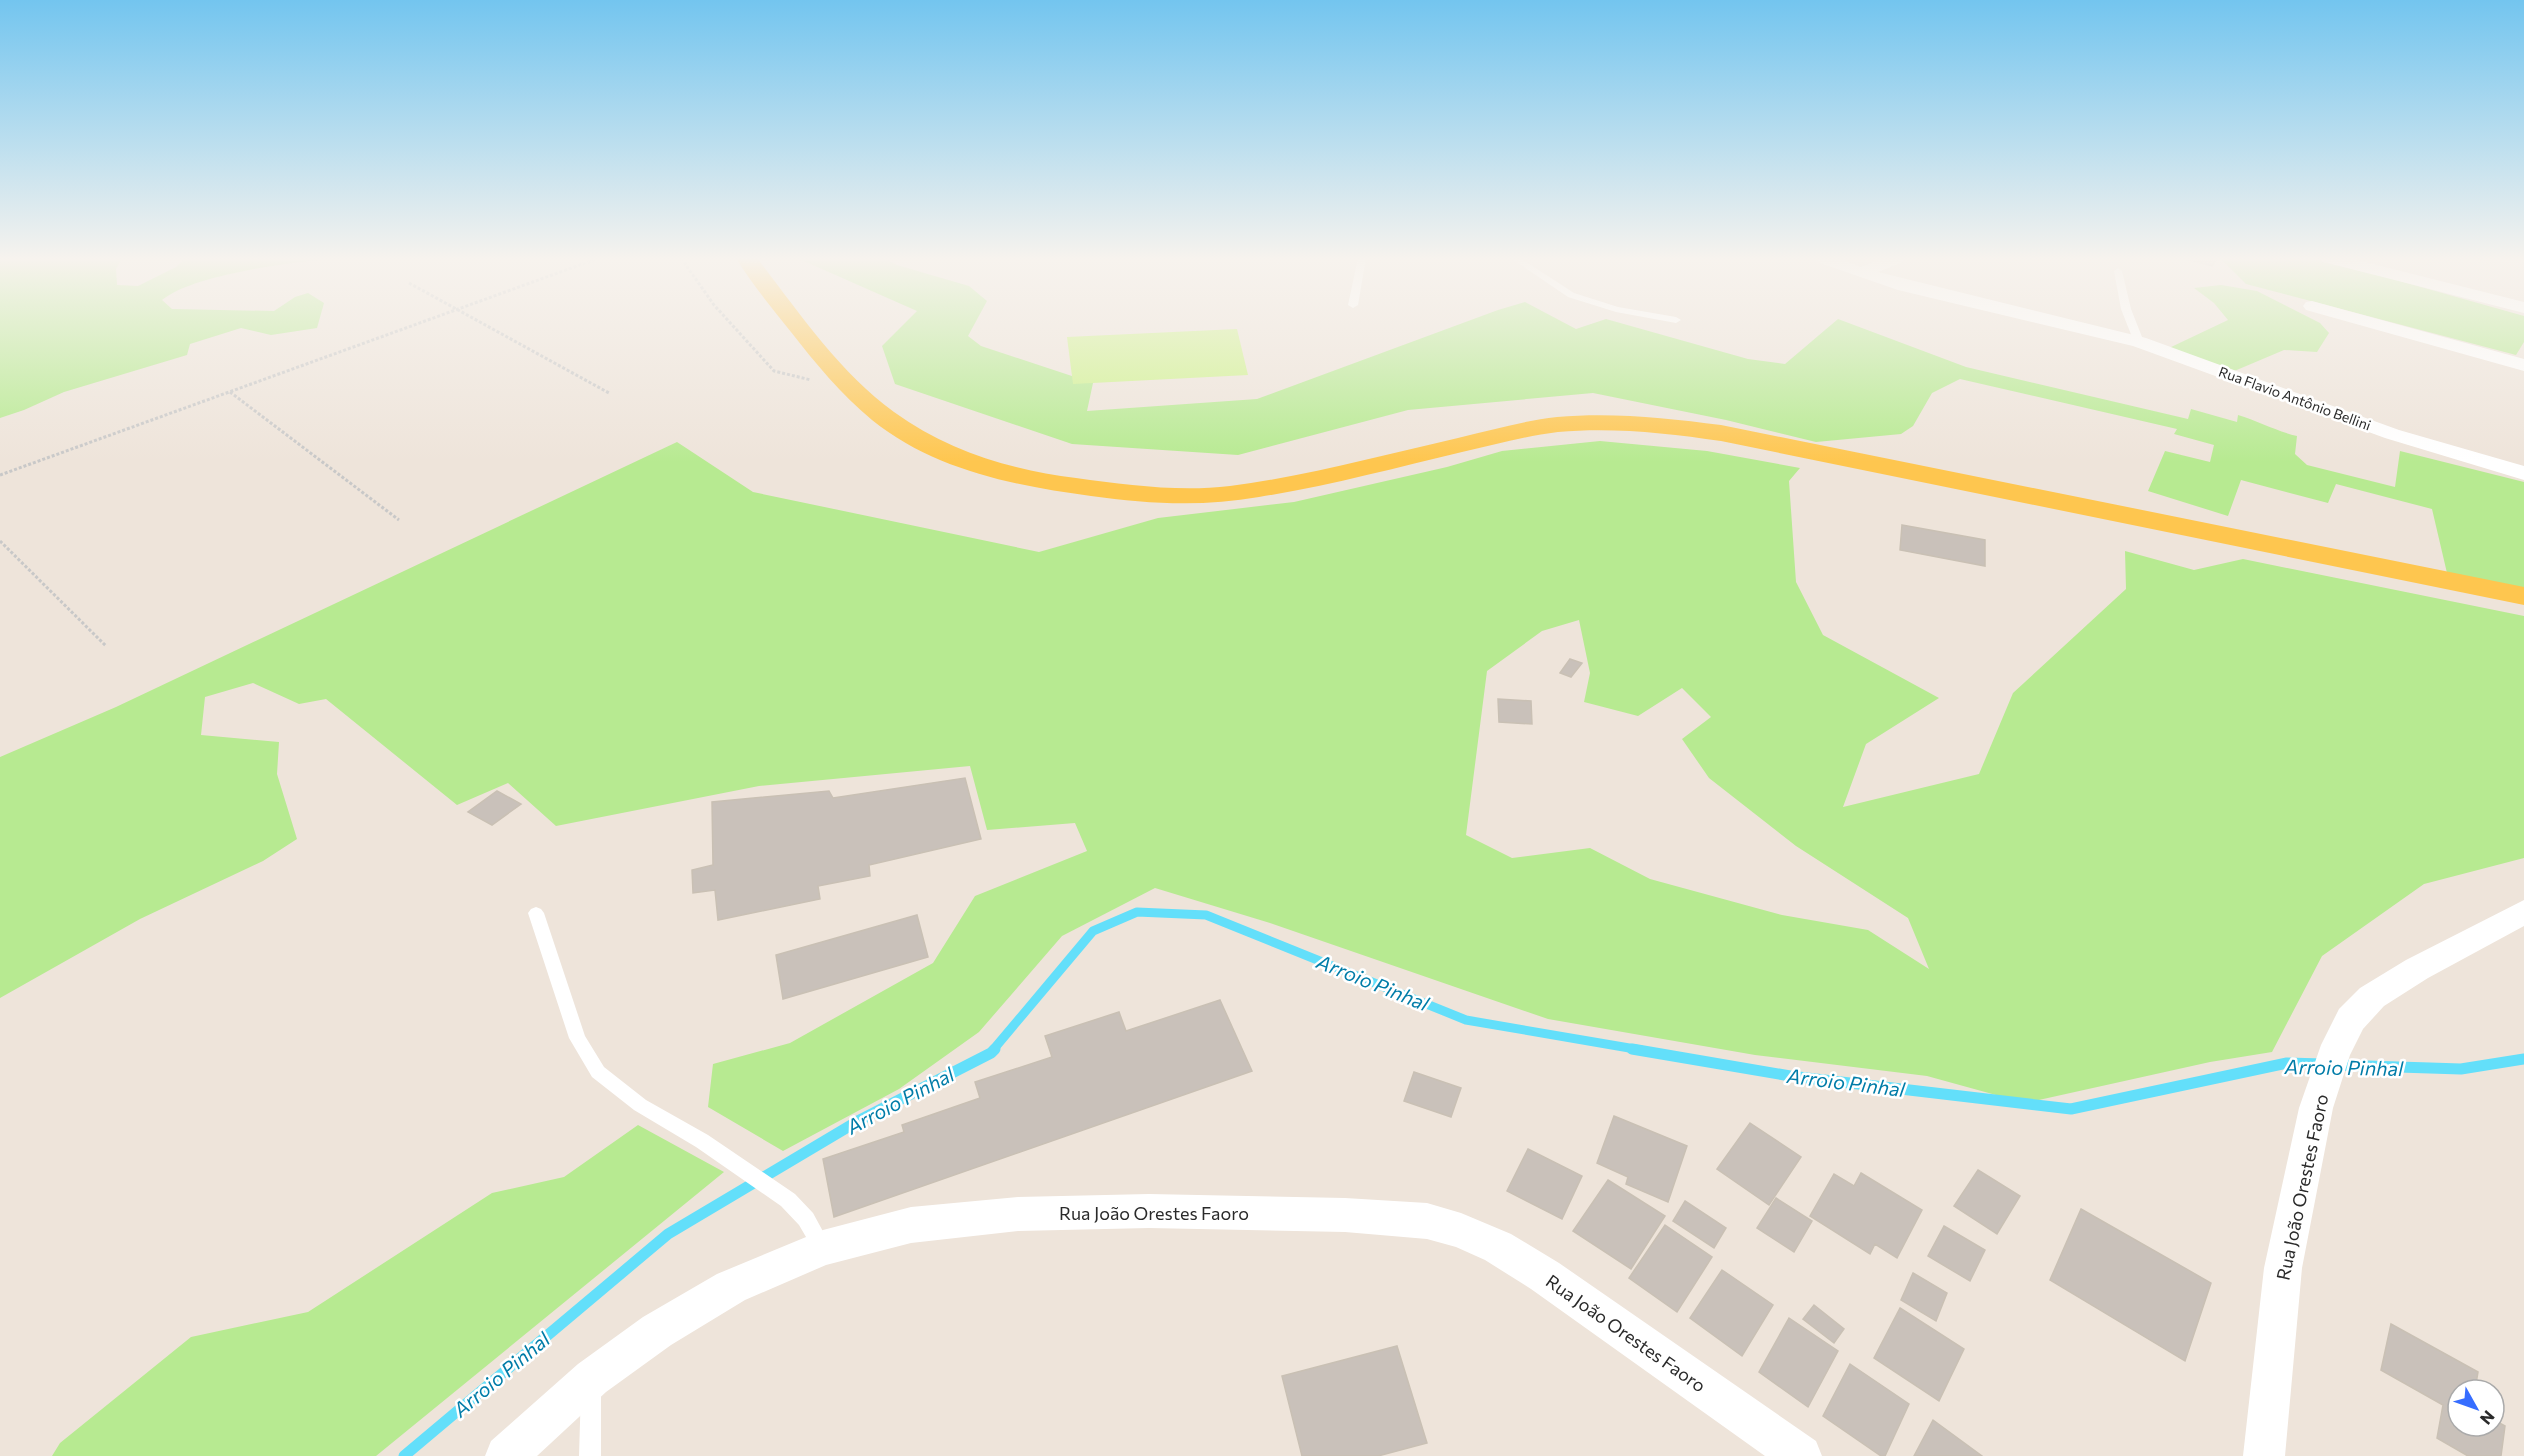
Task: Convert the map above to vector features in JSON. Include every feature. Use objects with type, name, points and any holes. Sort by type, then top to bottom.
[{"type":"main road","points":[[800,326],[854,389],[883,416],[951,454],[986,468],[1030,480],[1178,496],[1228,494],[1322,476],[1532,428],[1616,422],[1656,424],[1732,436],[2524,596]]},
{"type":"street","name":"Rua Flavio Antônio Bellini","points":[[2072,326],[2139,342],[2392,434],[2524,473]]},
{"type":"street","points":[[2384,326],[2524,365]]},
{"type":"street","name":"Rua João Orestes Faoro","points":[[2264,1456],[2283,1268],[2316,1108],[2333,1055],[2351,1019],[2372,997],[2417,969],[2524,912]]},
{"type":"street","name":"Rua João Orestes Faoro","points":[[506,1456],[592,1378],[657,1331],[731,1287],[823,1248],[911,1225],[1018,1214],[1149,1211],[1346,1215],[1427,1221],[1461,1231],[1498,1247],[1545,1276],[1801,1456]]},
{"type":"lane","points":[[2133,326],[2139,342]]},
{"type":"lane","points":[[536,914],[577,1038],[598,1072],[640,1105],[702,1141],[788,1200],[806,1219],[823,1248]]},
{"type":"lane","points":[[590,1456],[592,1378]]},
{"type":"path","points":[[0,475],[411,326]]},
{"type":"path","points":[[488,326],[609,393]]},
{"type":"path","points":[[733,326],[774,371],[854,389]]},
{"type":"path","points":[[230,392],[399,520]]},
{"type":"path","points":[[0,541],[106,646]]},
{"type":"green space","points":[[0,326],[318,326],[317,328],[271,335],[241,328],[190,344],[187,355],[64,392],[0,418]]},
{"type":"green space","points":[[902,326],[973,326],[968,336],[981,346],[1093,383],[1087,411],[1257,399],[1455,326],[1570,326],[1576,329],[1585,326],[1631,326],[1748,359],[1785,364],[1830,326],[1857,326],[1966,367],[2188,419],[2191,409],[2237,422],[2238,415],[2297,436],[2295,454],[2307,465],[2395,487],[2400,451],[2524,482],[2524,588],[2447,573],[2432,509],[2336,484],[2328,503],[2241,480],[2228,516],[2148,491],[2165,451],[2210,462],[2214,445],[2174,434],[2177,429],[1960,379],[1932,393],[1913,426],[1901,434],[1816,442],[1726,420],[1593,393],[1408,410],[1238,455],[1072,444],[895,384],[882,346]]},
{"type":"green space","points":[[2215,326],[2323,326],[2329,333],[2317,352],[2284,350],[2232,372],[2169,348]]},
{"type":"green space","points":[[2406,326],[2524,326],[2524,342],[2516,355]]},
{"type":"green space","points":[[1237,329],[1248,375],[1073,384],[1067,337]]},
{"type":"green space","points":[[1600,441],[1707,451],[1800,468],[1789,481],[1796,582],[1823,635],[1939,698],[1866,744],[1843,807],[1979,774],[2013,693],[2126,589],[2125,551],[2194,570],[2243,559],[2524,616],[2524,858],[2424,884],[2322,956],[2272,1052],[2210,1062],[2025,1103],[1927,1076],[1755,1055],[1548,1019],[1270,923],[1155,888],[1062,936],[979,1032],[899,1089],[783,1151],[708,1107],[713,1064],[790,1043],[933,963],[975,896],[1087,851],[1075,823],[987,830],[970,766],[759,786],[556,826],[508,783],[457,805],[326,699],[299,704],[253,683],[205,697],[201,735],[279,742],[277,774],[297,839],[263,861],[140,919],[0,998],[0,757],[116,707],[677,442],[753,492],[1039,552],[1158,518],[1294,502],[1447,467],[1502,451]],"holes":[[[1579,620],[1590,673],[1584,702],[1638,716],[1682,688],[1711,717],[1682,739],[1709,778],[1796,846],[1908,918],[1929,969],[1868,930],[1782,915],[1650,879],[1590,848],[1512,858],[1466,835],[1487,671],[1542,631]]]},
{"type":"green space","points":[[638,1125],[724,1172],[376,1456],[52,1456],[60,1443],[191,1337],[308,1312],[492,1193],[564,1177]]},
{"type":"building","points":[[1902,525],[1985,540],[1985,566],[1900,550]]},
{"type":"building","points":[[1570,659],[1582,663],[1571,677],[1560,673]]},
{"type":"building","points":[[1498,699],[1531,701],[1532,724],[1499,722]]},
{"type":"building","points":[[965,778],[981,839],[869,865],[870,876],[818,886],[820,899],[718,920],[715,890],[693,893],[692,870],[713,865],[712,802],[829,791],[833,798]]},
{"type":"building","points":[[497,791],[521,804],[492,825],[468,812]]},
{"type":"building","points":[[917,915],[928,957],[783,999],[776,955]]},
{"type":"building","points":[[1220,1000],[1252,1071],[834,1217],[823,1159],[904,1132],[902,1125],[980,1098],[975,1082],[1052,1057],[1045,1036],[1119,1012],[1126,1031]]},
{"type":"building","points":[[1414,1072],[1461,1088],[1451,1117],[1404,1101]]},
{"type":"building","points":[[1614,1116],[1687,1146],[1668,1202],[1626,1184],[1628,1177],[1597,1163]]},
{"type":"building","points":[[1750,1123],[1801,1157],[1769,1205],[1717,1169]]},
{"type":"building","points":[[1528,1149],[1582,1176],[1562,1219],[1507,1191]]},
{"type":"building","points":[[1978,1170],[2020,1196],[1997,1234],[1954,1206]]},
{"type":"building","points":[[1861,1173],[1922,1210],[1897,1258],[1875,1244],[1870,1254],[1810,1216],[1834,1174],[1854,1186]]},
{"type":"building","points":[[1608,1180],[1665,1216],[1631,1269],[1573,1231]]},
{"type":"building","points":[[1776,1198],[1812,1221],[1794,1252],[1757,1228]]},
{"type":"building","points":[[1685,1201],[1726,1228],[1714,1248],[1673,1221]]},
{"type":"building","points":[[2081,1209],[2211,1283],[2185,1361],[2050,1280]]},
{"type":"building","points":[[1665,1225],[1712,1257],[1677,1312],[1629,1278]]},
{"type":"building","points":[[1944,1226],[1985,1250],[1970,1281],[1928,1256]]},
{"type":"building","points":[[1722,1270],[1773,1305],[1742,1356],[1690,1318]]},
{"type":"building","points":[[1913,1273],[1947,1293],[1936,1321],[1901,1300]]},
{"type":"building","points":[[1814,1305],[1844,1329],[1834,1343],[1803,1319]]},
{"type":"building","points":[[1900,1308],[1964,1349],[1939,1401],[1874,1358]]},
{"type":"building","points":[[1789,1318],[1838,1351],[1808,1407],[1759,1372]]},
{"type":"building","points":[[2391,1324],[2478,1372],[2477,1378],[2446,1378],[2446,1438],[2503,1438],[2501,1456],[2468,1456],[2437,1438],[2443,1405],[2381,1370]]},
{"type":"building","points":[[1397,1346],[1427,1443],[1378,1456],[1302,1456],[1282,1376]]},
{"type":"building","points":[[1850,1364],[1909,1404],[1885,1456],[1881,1456],[1823,1416]]},
{"type":"building","points":[[1933,1420],[1982,1456],[1914,1456]]},
{"type":"waterway","name":"Arroio Pinhal","points":[[993,1050],[1093,931],[1137,912],[1206,915],[1466,1020],[1641,1050]]},
{"type":"waterway","name":"Arroio Pinhal","points":[[404,1456],[668,1234],[858,1121],[995,1049]]},
{"type":"waterway","name":"Arroio Pinhal","points":[[1632,1049],[1790,1076],[2071,1109],[2287,1063],[2323,1064]]},
{"type":"waterway","name":"Arroio Pinhal","points":[[2336,1065],[2461,1069],[2524,1059]]}]
